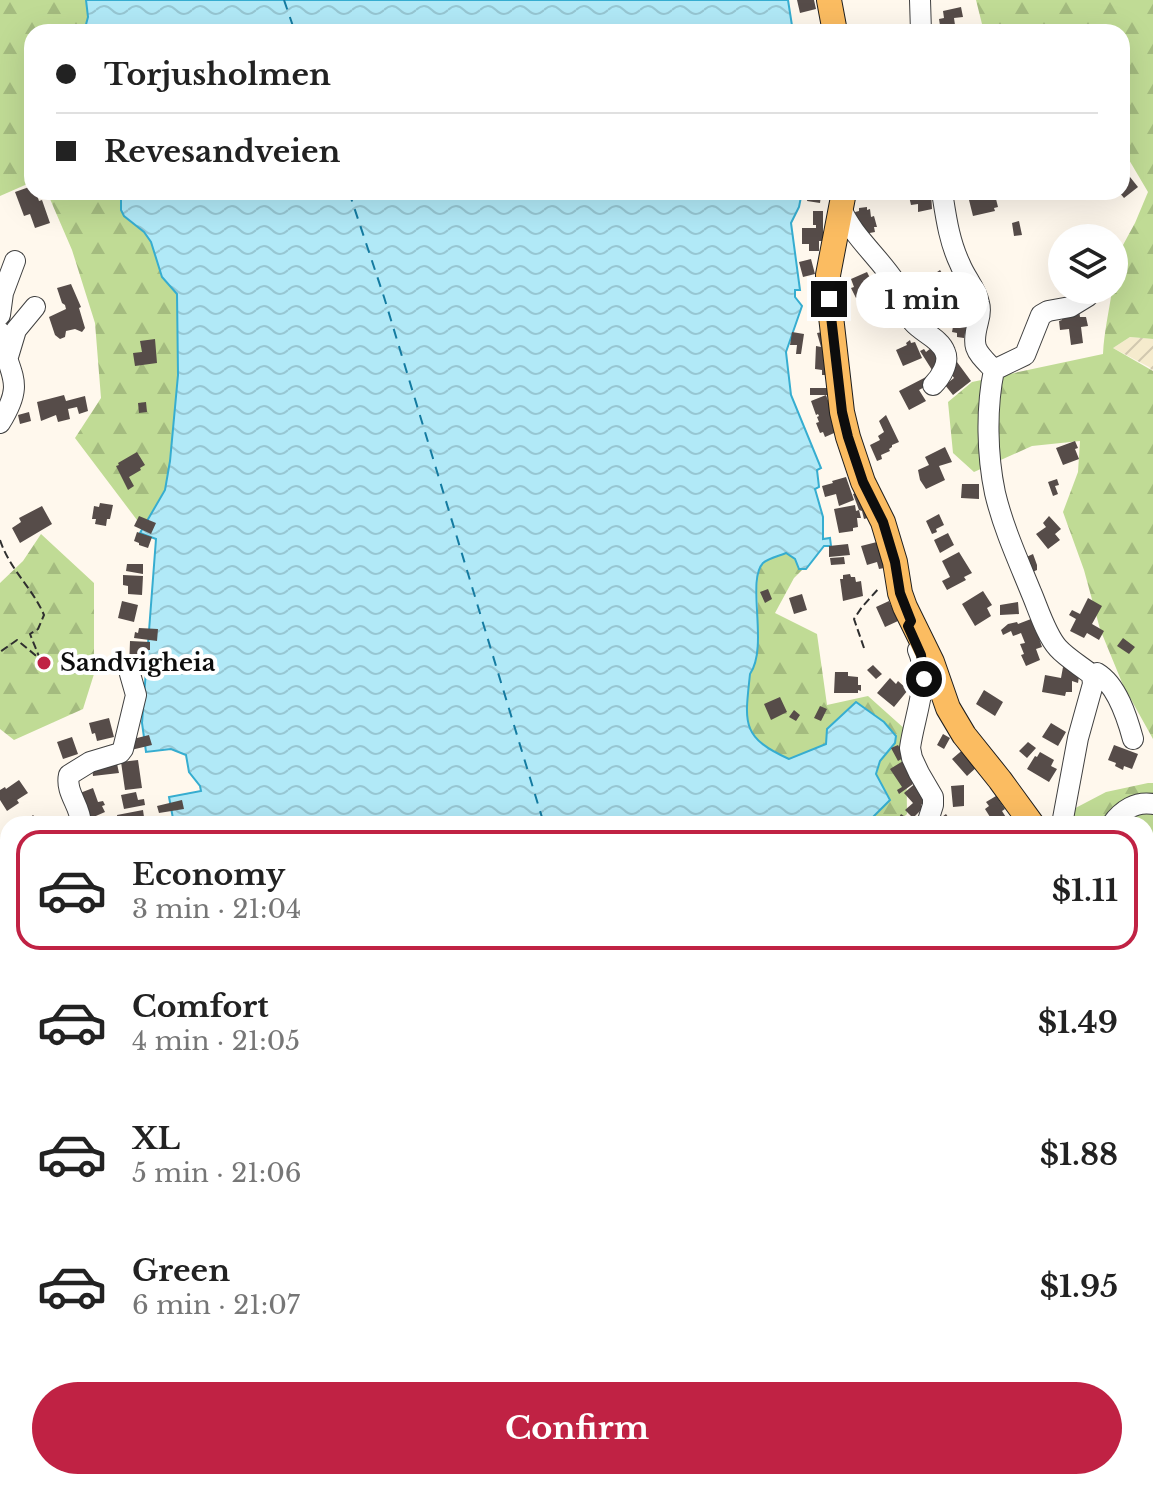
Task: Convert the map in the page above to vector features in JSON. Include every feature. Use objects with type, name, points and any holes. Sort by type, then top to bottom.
[{"type":"main road","points":[[829,0],[834,24]]},
{"type":"main road","points":[[842,200],[828,275],[842,412],[848,437],[863,482],[883,522],[900,593],[932,662],[948,708],[955,722],[1026,816]]},
{"type":"street","points":[[920,0],[921,24]]},
{"type":"street","points":[[842,200],[849,226],[895,283],[913,322],[945,351],[946,362],[933,385]]},
{"type":"street","points":[[943,200],[951,242],[980,308],[974,342],[977,351],[994,370]]},
{"type":"street","points":[[0,315],[3,293],[15,261]]},
{"type":"street","points":[[994,370],[1025,355],[1041,315],[1075,304]]},
{"type":"street","points":[[7,360],[16,330],[35,307]]},
{"type":"street","points":[[0,332],[15,391],[0,423]]},
{"type":"street","points":[[994,370],[988,421],[996,496],[1042,620],[1056,646],[1092,675],[1093,684],[1078,738],[1063,816]]},
{"type":"street","points":[[911,621],[908,626],[921,655],[924,679],[910,748],[919,773],[933,797],[930,816]]},
{"type":"street","points":[[1092,675],[1097,673],[1111,687],[1129,723],[1133,739]]},
{"type":"street","points":[[81,816],[68,788],[69,775],[90,762],[120,753],[123,749],[136,695],[130,674]]},
{"type":"street","points":[[1119,816],[1136,804],[1153,804]]},
{"type":"path","points":[[0,540],[5,555],[21,581],[38,600],[44,615],[38,629],[30,634],[40,659],[17,640],[0,652]]},
{"type":"path","points":[[864,648],[854,622],[855,616],[885,580],[897,576]]},
{"type":"shaded area","points":[[1130,337],[1153,339],[1153,371],[1113,348]]},
{"type":"green space","points":[[0,0],[86,0],[86,24],[24,24],[24,186],[0,196]]},
{"type":"green space","points":[[976,0],[1153,0],[1153,339],[1130,337],[1113,348],[1153,371],[1153,739],[1123,685],[1100,629],[1084,570],[1063,512],[1078,472],[1080,441],[1032,446],[974,472],[953,453],[948,402],[972,382],[1103,354],[1110,304],[1128,304],[1128,236],[1148,192],[1130,162],[1130,24],[982,24]]},
{"type":"green space","points":[[50,200],[122,200],[124,216],[151,242],[162,277],[177,294],[178,375],[170,461],[165,489],[143,528],[75,438],[101,398],[95,323],[72,250]]},
{"type":"green space","points":[[41,534],[94,583],[94,674],[83,709],[14,740],[0,729],[0,583],[23,561]]},
{"type":"green space","points":[[786,553],[803,569],[794,578],[775,613],[817,634],[827,705],[868,696],[906,730],[905,816],[866,816],[880,761],[895,743],[826,744],[789,759],[772,751],[753,735],[746,702],[757,626],[758,574],[764,562]]},
{"type":"green space","points":[[1153,783],[1153,816],[1060,816],[1106,792]]},
{"type":"water","points":[[86,0],[788,0],[792,24],[86,24]]},
{"type":"water","points":[[121,200],[800,200],[791,223],[800,290],[795,290],[795,297],[802,306],[786,352],[791,395],[821,468],[817,470],[819,487],[815,489],[823,517],[823,539],[830,538],[831,546],[824,546],[806,569],[799,569],[795,559],[786,553],[765,561],[758,572],[758,647],[750,674],[747,716],[754,735],[773,751],[789,759],[826,744],[827,729],[856,702],[884,722],[896,736],[895,743],[880,761],[876,774],[890,800],[874,816],[173,816],[169,797],[201,791],[189,772],[186,755],[171,749],[146,752],[142,723],[156,539],[140,533],[165,490],[170,461],[178,375],[177,294],[162,277],[151,242],[121,210]]},
{"type":"building","points":[[797,0],[814,0],[816,9],[800,13]]},
{"type":"building","points":[[961,7],[963,17],[954,18],[955,24],[940,24],[939,19],[944,18],[943,11]]},
{"type":"building","points":[[1130,177],[1138,187],[1130,193]]},
{"type":"building","points":[[24,189],[24,200],[42,200],[50,223],[35,228],[30,214],[24,216],[15,192]]},
{"type":"building","points":[[910,200],[931,200],[932,209],[918,212],[918,204],[911,205]]},
{"type":"building","points":[[969,200],[996,200],[998,207],[994,208],[995,211],[973,216]]},
{"type":"building","points":[[867,207],[877,227],[874,227],[875,232],[859,235],[855,212]]},
{"type":"building","points":[[813,211],[823,211],[823,241],[819,241],[819,251],[809,251],[809,244],[802,244],[802,228],[816,228],[813,225]]},
{"type":"building","points":[[1019,221],[1022,235],[1014,236],[1012,223]]},
{"type":"building","points":[[811,259],[815,274],[803,277],[799,262]]},
{"type":"building","points":[[940,270],[951,287],[934,297],[924,281]]},
{"type":"building","points":[[867,272],[870,278],[874,276],[879,287],[891,282],[898,297],[883,304],[875,291],[878,297],[862,304],[851,288],[854,287],[851,279]]},
{"type":"building","points":[[71,284],[81,307],[85,328],[82,332],[75,329],[66,331],[65,337],[60,339],[55,335],[49,317],[66,309],[57,288]]},
{"type":"building","points":[[1079,310],[1080,317],[1086,317],[1088,326],[1081,327],[1083,343],[1071,345],[1069,329],[1060,330],[1059,321],[1062,320],[1061,313]]},
{"type":"building","points":[[955,316],[968,318],[964,338],[952,332]]},
{"type":"building","points":[[828,331],[831,375],[822,375],[822,370],[815,369],[816,346],[821,347],[817,333]]},
{"type":"building","points":[[792,332],[804,334],[801,354],[796,354],[797,345],[790,345]]},
{"type":"building","points":[[155,339],[157,363],[135,366],[133,353],[142,352],[140,341]]},
{"type":"building","points":[[910,340],[911,343],[915,342],[922,358],[903,366],[896,350]]},
{"type":"building","points":[[931,348],[942,362],[932,370],[920,351],[924,349],[926,352]]},
{"type":"building","points":[[957,362],[971,381],[953,395],[945,385],[954,378],[948,369]]},
{"type":"building","points":[[926,377],[930,384],[919,390],[926,401],[909,410],[899,391]]},
{"type":"building","points":[[810,388],[827,388],[827,395],[810,395]]},
{"type":"building","points":[[64,395],[66,401],[85,396],[88,411],[79,414],[77,407],[68,409],[70,419],[58,422],[56,415],[41,421],[37,402]]},
{"type":"building","points":[[826,395],[829,410],[841,430],[825,437],[816,423],[819,416],[811,401]]},
{"type":"building","points":[[146,402],[147,412],[139,413],[138,403]]},
{"type":"building","points":[[29,412],[31,421],[20,424],[18,415]]},
{"type":"building","points":[[886,415],[899,442],[877,461],[870,445],[880,440],[878,436],[884,432],[879,421]]},
{"type":"building","points":[[1075,441],[1079,459],[1063,465],[1056,448]]},
{"type":"building","points":[[945,447],[952,462],[939,466],[945,480],[926,489],[918,470],[929,465],[925,457]]},
{"type":"building","points":[[137,452],[145,465],[129,477],[134,486],[128,490],[116,466]]},
{"type":"building","points":[[846,477],[854,500],[839,506],[836,494],[825,497],[822,486]]},
{"type":"building","points":[[1057,479],[1059,485],[1055,486],[1058,494],[1053,496],[1048,482]]},
{"type":"building","points":[[962,484],[979,484],[979,499],[961,498]]},
{"type":"building","points":[[863,490],[874,516],[864,519],[853,494]]},
{"type":"building","points":[[100,503],[113,505],[106,526],[95,524],[96,519],[92,519],[94,506],[99,507]]},
{"type":"building","points":[[855,505],[856,511],[859,510],[861,518],[857,518],[858,527],[839,533],[834,509]]},
{"type":"building","points":[[42,506],[52,524],[20,543],[12,528],[21,522],[19,518]]},
{"type":"building","points":[[939,514],[944,525],[932,534],[926,521]]},
{"type":"building","points":[[139,516],[156,523],[151,534],[134,526]]},
{"type":"building","points":[[1049,516],[1061,529],[1055,534],[1060,540],[1048,549],[1036,534],[1046,527],[1043,523]]},
{"type":"building","points":[[137,532],[152,537],[148,548],[134,541]]},
{"type":"building","points":[[948,533],[954,545],[940,553],[934,540]]},
{"type":"building","points":[[881,541],[889,567],[879,569],[877,562],[867,565],[861,546]]},
{"type":"building","points":[[848,544],[850,555],[829,557],[829,546]]},
{"type":"building","points":[[959,552],[972,573],[964,577],[966,580],[947,590],[942,581],[950,577],[942,561]]},
{"type":"building","points":[[1033,554],[1037,570],[1028,574],[1022,559]]},
{"type":"building","points":[[844,557],[845,564],[831,565],[830,558]]},
{"type":"building","points":[[127,564],[143,564],[143,574],[126,571]]},
{"type":"building","points":[[850,574],[856,582],[861,581],[863,596],[843,601],[840,579]]},
{"type":"building","points":[[123,575],[143,576],[142,595],[128,594],[128,586],[123,585]]},
{"type":"building","points":[[768,589],[772,599],[765,603],[760,592]]},
{"type":"building","points":[[983,591],[992,605],[987,608],[991,616],[975,626],[962,604]]},
{"type":"building","points":[[802,594],[807,610],[794,614],[789,598]]},
{"type":"building","points":[[1088,598],[1102,606],[1092,624],[1104,631],[1099,640],[1087,633],[1084,638],[1070,631],[1076,619],[1069,615],[1072,610],[1080,614]]},
{"type":"building","points":[[122,601],[138,605],[134,622],[118,618]]},
{"type":"building","points":[[889,601],[898,621],[885,627],[876,607]]},
{"type":"building","points":[[1018,602],[1019,614],[1000,615],[1000,605]]},
{"type":"building","points":[[1031,619],[1041,637],[1042,647],[1036,649],[1040,660],[1026,666],[1021,655],[1024,654],[1020,644],[1025,643],[1021,633],[1013,636],[1011,631],[1003,635],[1001,630],[1008,624]]},
{"type":"building","points":[[139,628],[158,629],[157,641],[134,638]]},
{"type":"building","points":[[1123,638],[1135,647],[1129,654],[1117,646]]},
{"type":"building","points":[[130,641],[150,642],[150,650],[144,650],[144,669],[129,669]]},
{"type":"building","points":[[873,665],[882,674],[876,679],[867,670]]},
{"type":"building","points":[[1063,667],[1080,670],[1078,683],[1072,681],[1072,692],[1066,692],[1065,696],[1042,692],[1045,675],[1061,678]]},
{"type":"building","points":[[835,672],[848,672],[848,676],[858,677],[861,691],[834,693]]},
{"type":"building","points":[[890,678],[908,690],[894,707],[877,693]]},
{"type":"building","points":[[984,690],[1003,702],[995,716],[976,704]]},
{"type":"building","points":[[780,697],[787,712],[771,720],[764,704]]},
{"type":"building","points":[[820,706],[827,709],[821,721],[814,718]]},
{"type":"building","points":[[794,710],[800,715],[796,721],[789,717]]},
{"type":"building","points":[[109,718],[114,737],[97,741],[89,723]]},
{"type":"building","points":[[1051,723],[1066,732],[1058,746],[1042,737]]},
{"type":"building","points":[[943,734],[950,738],[944,749],[937,745]]},
{"type":"building","points":[[149,735],[152,745],[131,750],[129,740]]},
{"type":"building","points":[[72,737],[78,754],[63,759],[57,742]]},
{"type":"building","points":[[1028,742],[1036,748],[1027,758],[1019,751]]},
{"type":"building","points":[[898,745],[905,757],[898,761],[891,748]]},
{"type":"building","points":[[1114,745],[1138,754],[1132,769],[1124,766],[1123,770],[1108,760]]},
{"type":"building","points":[[966,747],[978,766],[967,776],[952,759]]},
{"type":"building","points":[[1040,752],[1054,760],[1051,766],[1057,769],[1049,782],[1027,769]]},
{"type":"building","points":[[116,759],[119,773],[93,776],[92,769]]},
{"type":"building","points":[[138,760],[142,788],[125,790],[121,762]]},
{"type":"building","points":[[903,761],[915,780],[899,794],[897,790],[902,787],[890,769]]},
{"type":"building","points":[[19,780],[28,793],[7,811],[0,800],[0,790]]},
{"type":"building","points":[[917,782],[930,797],[915,816],[911,816],[905,810],[913,803],[904,793]]},
{"type":"building","points":[[964,785],[964,806],[953,807],[951,786]]},
{"type":"building","points":[[93,788],[98,802],[103,801],[105,805],[102,806],[105,812],[88,816],[80,793]]},
{"type":"building","points":[[136,792],[138,800],[144,799],[145,805],[124,809],[121,795]]},
{"type":"building","points":[[996,796],[1005,809],[1002,811],[1005,816],[989,816],[985,809],[989,806],[986,802]]},
{"type":"building","points":[[182,800],[184,809],[159,813],[157,806]]},
{"type":"building","points":[[143,810],[144,816],[117,816]]},
{"type":"ferry route","points":[[284,0],[292,24]]},
{"type":"ferry route","points":[[352,200],[542,816]]},
{"type":"place","name":"Sandvigheia","points":[[44,663]]},
{"type":"route","points":[[829,299],[842,412],[848,437],[863,482],[883,522],[900,593],[911,621],[908,626],[921,655],[924,679]]}]
